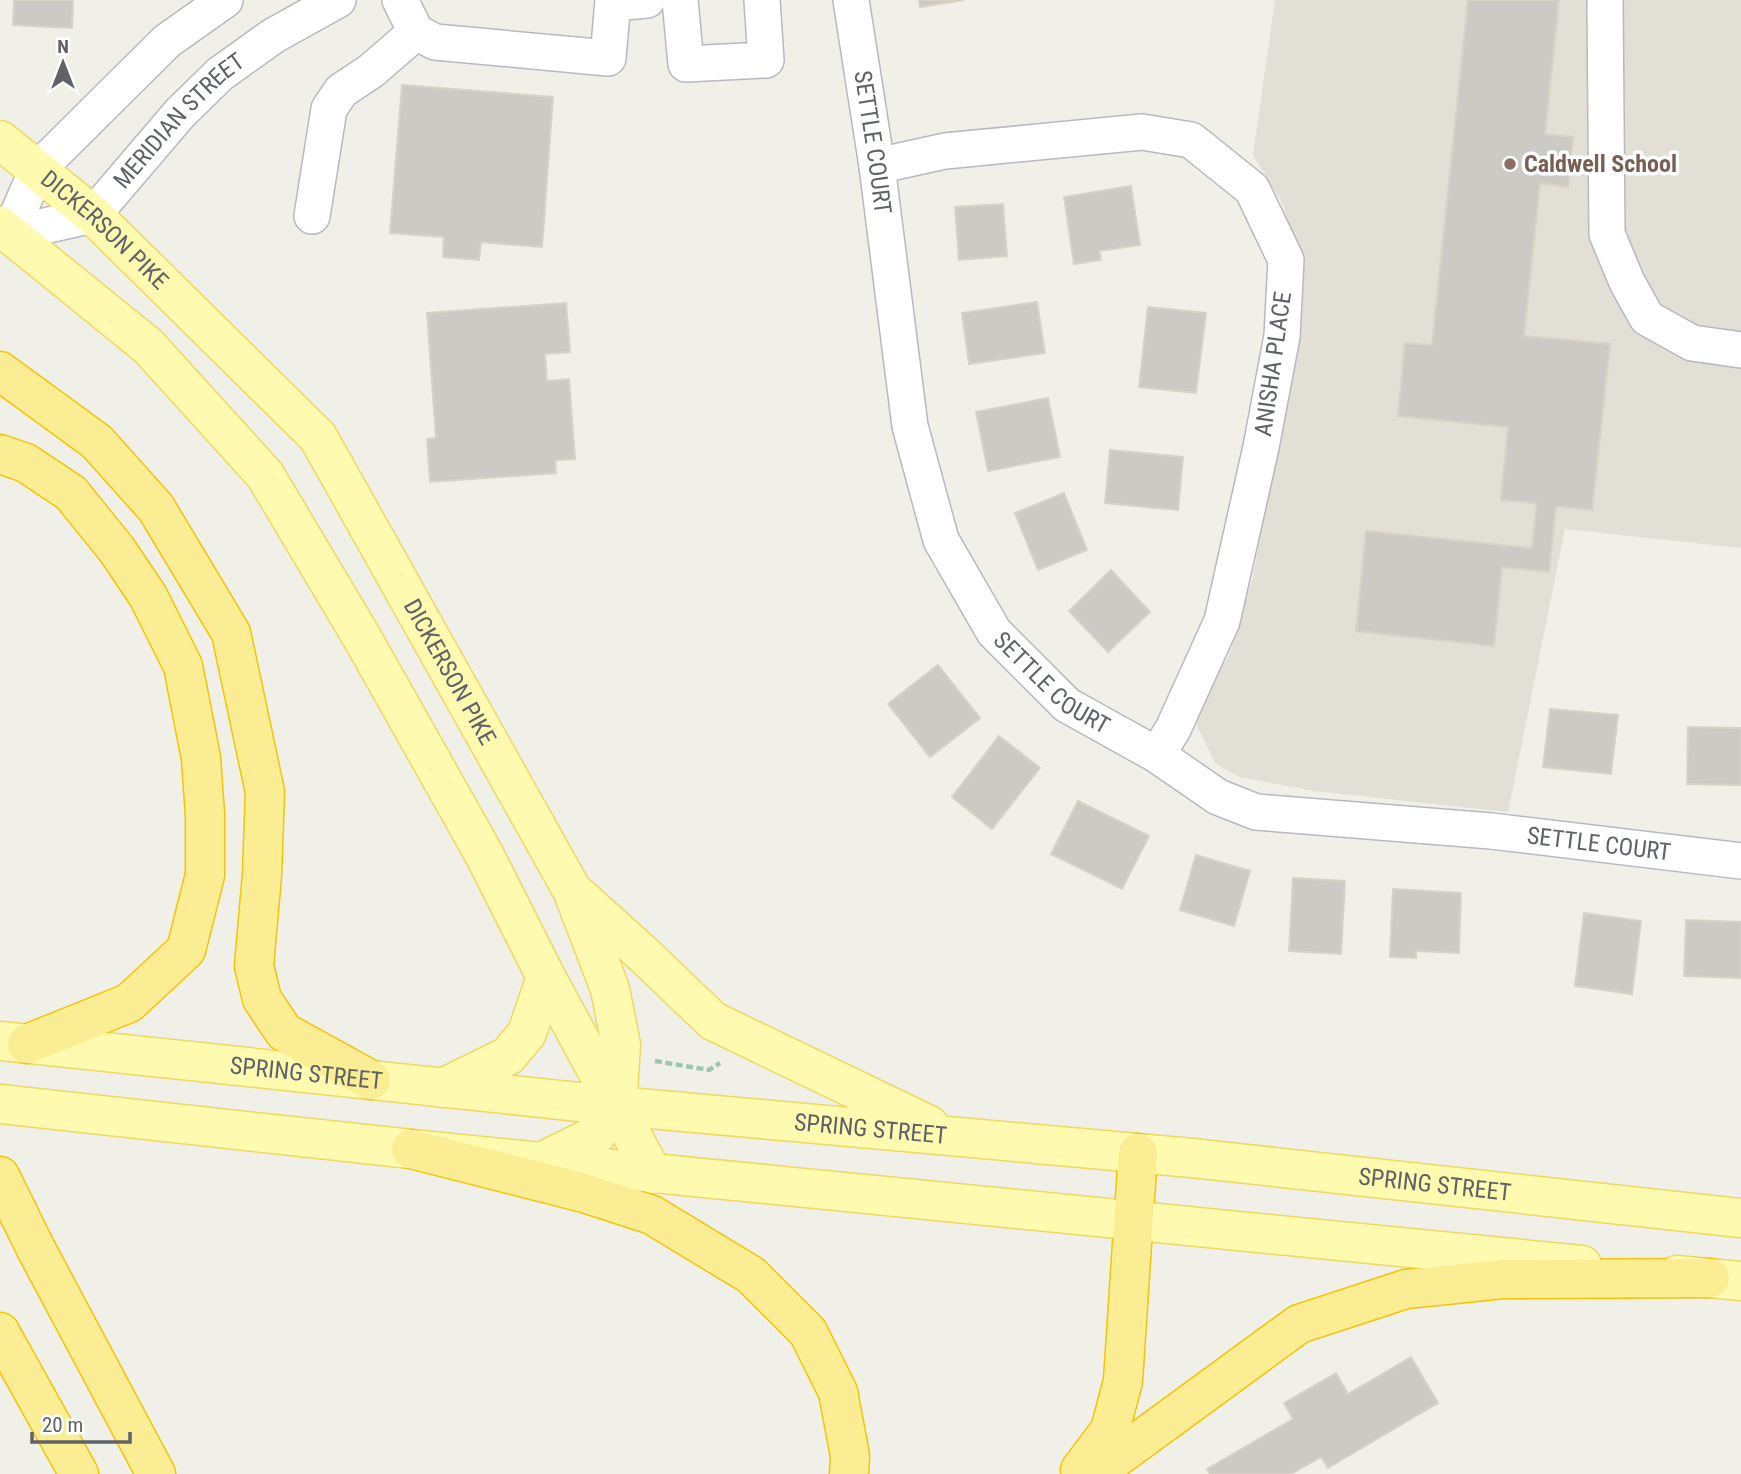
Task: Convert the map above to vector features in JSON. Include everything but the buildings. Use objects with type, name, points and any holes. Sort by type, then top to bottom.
[{"type":"highway","points":[[0,371],[97,442],[156,508],[231,633],[265,792],[262,875],[254,966],[262,999],[284,1032],[370,1080]]},
{"type":"highway","points":[[0,454],[26,463],[71,493],[117,550],[148,596],[183,666],[201,758],[205,815],[205,875],[186,950],[129,1003],[14,1042]]},
{"type":"highway","points":[[411,1149],[583,1193],[652,1215],[751,1275],[808,1332],[838,1392],[850,1456],[849,1474]]},
{"type":"highway","points":[[1077,1474],[1110,1430],[1123,1381],[1138,1153]]},
{"type":"highway","points":[[0,1176],[36,1249],[155,1465]]},
{"type":"highway","points":[[1094,1474],[1298,1324],[1406,1289],[1503,1279],[1726,1280]]},
{"type":"highway","points":[[0,1332],[79,1474]]},
{"type":"main road","name":"DICKERSON PIKE","points":[[0,140],[93,215],[318,437],[572,890],[713,1021],[949,1135]]},
{"type":"main road","points":[[4,230],[148,346],[265,475],[364,641],[485,856],[546,977],[653,1174]]},
{"type":"main road","points":[[541,1163],[596,1135],[617,1106],[621,1045],[610,989],[572,890]]},
{"type":"main road","points":[[443,1088],[508,1056],[527,1033],[546,977]]},
{"type":"main road","name":"SPRING STREET","points":[[14,1042],[617,1106],[1138,1153],[1741,1218]]},
{"type":"main road","points":[[0,1104],[541,1163],[1726,1280]]},
{"type":"street","points":[[4,230],[37,170],[167,41],[225,0]]},
{"type":"street","name":"MERIDIAN STREET","points":[[93,215],[180,113],[220,75],[273,36],[338,0]]},
{"type":"street","points":[[400,0],[416,33],[435,42],[608,58],[613,1],[647,0]]},
{"type":"street","points":[[680,0],[687,64],[766,60],[762,0]]},
{"type":"street","name":"SETTLE COURT","points":[[851,0],[877,166],[910,426],[941,540],[994,632],[1066,705],[1157,755],[1218,797],[1256,812],[1491,831],[1741,862]]},
{"type":"street","points":[[1605,0],[1606,234],[1627,282],[1647,318],[1692,343],[1741,350]]},
{"type":"street","points":[[312,216],[328,109],[341,91],[371,71],[416,33]]},
{"type":"street","name":"ANISHA PLACE","points":[[877,166],[945,151],[1142,132],[1191,140],[1252,189],[1286,260],[1282,336],[1261,447],[1222,621],[1173,729],[1157,755]]},
{"type":"street","points":[[4,230],[93,215]]},
{"type":"path","points":[[648,1059],[709,1070],[726,1058]]},
{"type":"shaded area","points":[[1275,0],[1741,0],[1741,548],[1565,529],[1508,812],[1314,791],[1239,777],[1215,763],[1196,724],[1197,708],[1230,654],[1253,577],[1299,306],[1298,256],[1283,204],[1253,155]]},
{"type":"place","name":"Caldwell School","points":[[1510,164]]}]
